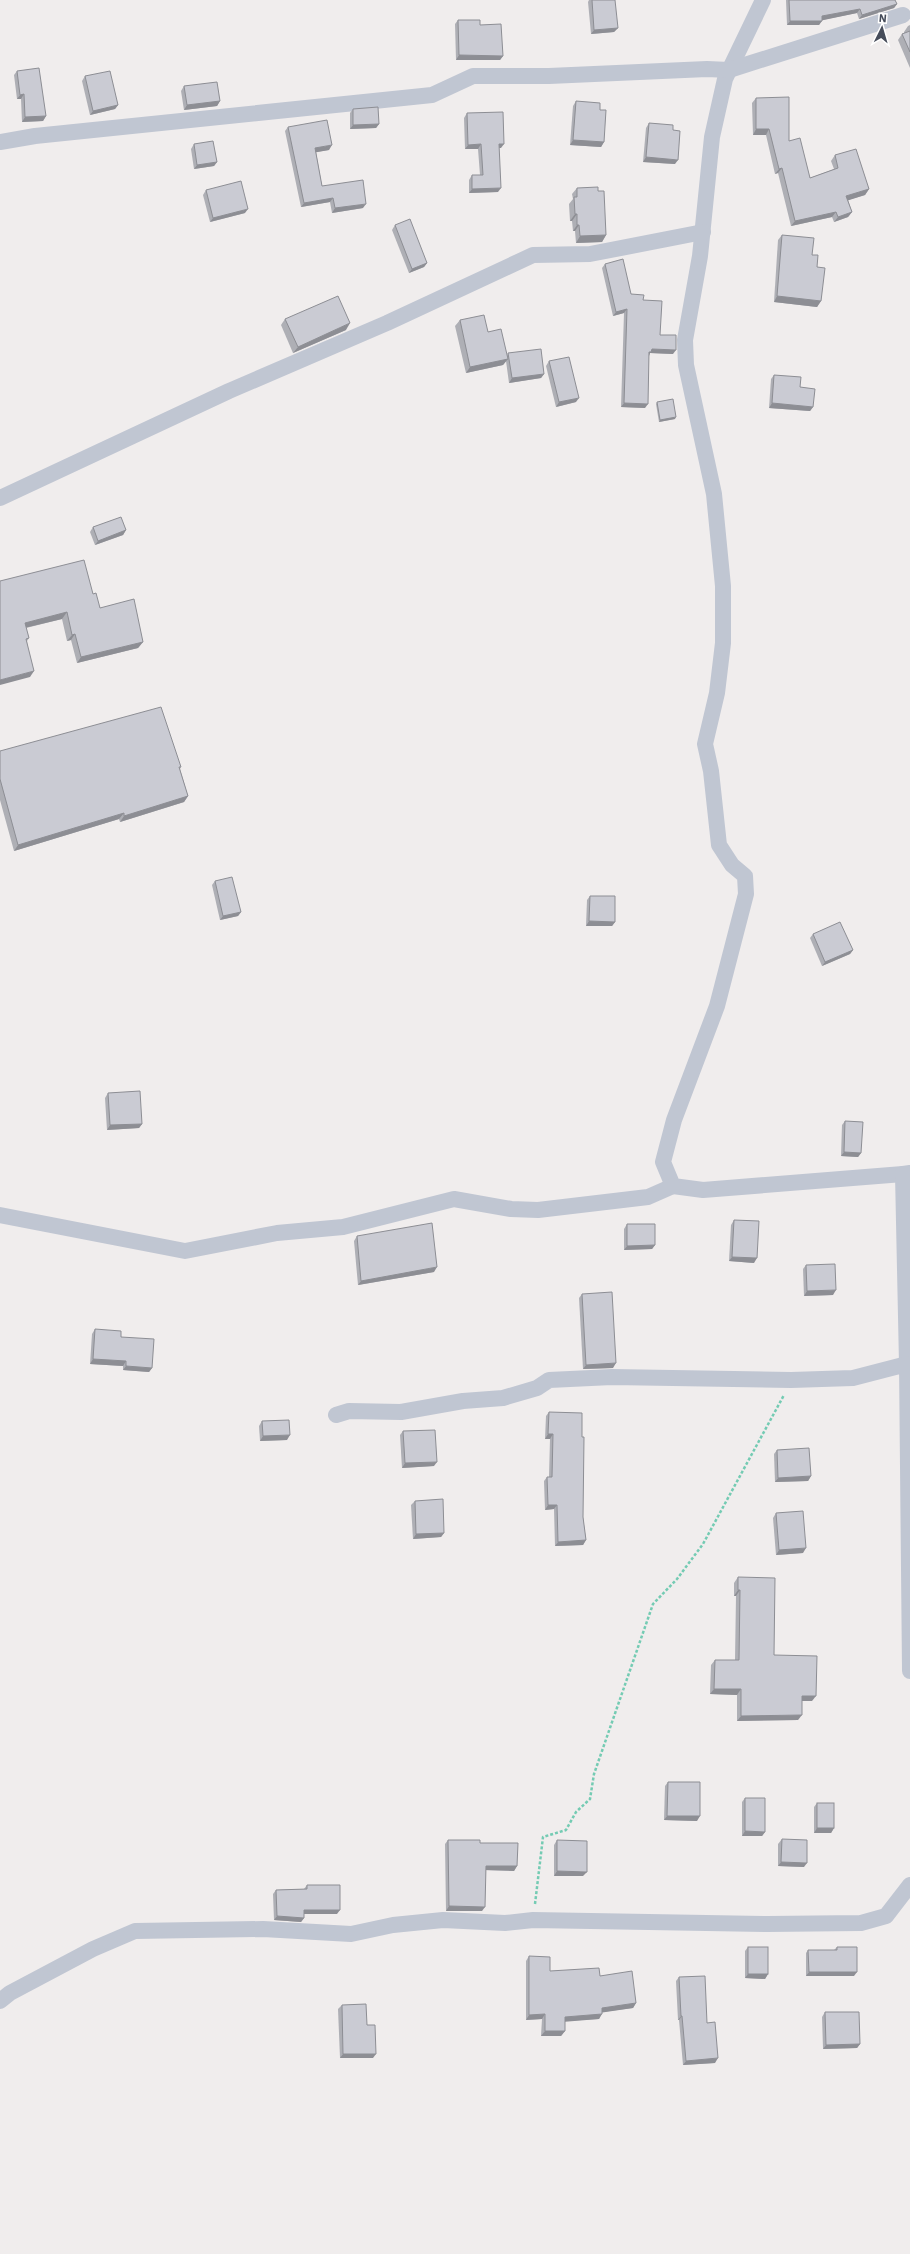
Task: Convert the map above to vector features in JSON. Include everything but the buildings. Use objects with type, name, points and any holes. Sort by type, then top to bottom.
[{"type":"street","points":[[673,1186],[663,1162],[674,1120],[717,1006],[746,894],[745,876],[732,866],[719,845],[713,786],[705,744],[718,686],[723,643],[722,586],[714,494],[686,365],[685,340],[703,232],[712,137],[725,79],[764,0]]},
{"type":"street","points":[[0,142],[35,136],[432,95],[473,76],[549,76],[707,69],[729,70],[903,15]]},
{"type":"street","points":[[0,498],[229,391],[387,323],[533,255],[590,254],[703,232]]},
{"type":"street","points":[[0,1215],[185,1251],[278,1232],[343,1227],[454,1199],[511,1209],[538,1210],[648,1197],[673,1186],[704,1190],[907,1174],[910,1671]]},
{"type":"street","points":[[336,1415],[349,1411],[401,1412],[463,1400],[503,1398],[537,1388],[549,1380],[612,1377],[791,1380],[853,1378],[907,1364]]},
{"type":"street","points":[[0,2001],[10,1993],[93,1949],[135,1931],[263,1929],[351,1934],[393,1925],[443,1920],[506,1923],[533,1920],[768,1924],[861,1923],[886,1916],[910,1885]]},
{"type":"path","points":[[533,1920],[543,1836],[566,1830],[576,1812],[590,1799],[594,1774],[652,1604],[677,1579],[703,1544],[777,1411],[791,1380]]}]
